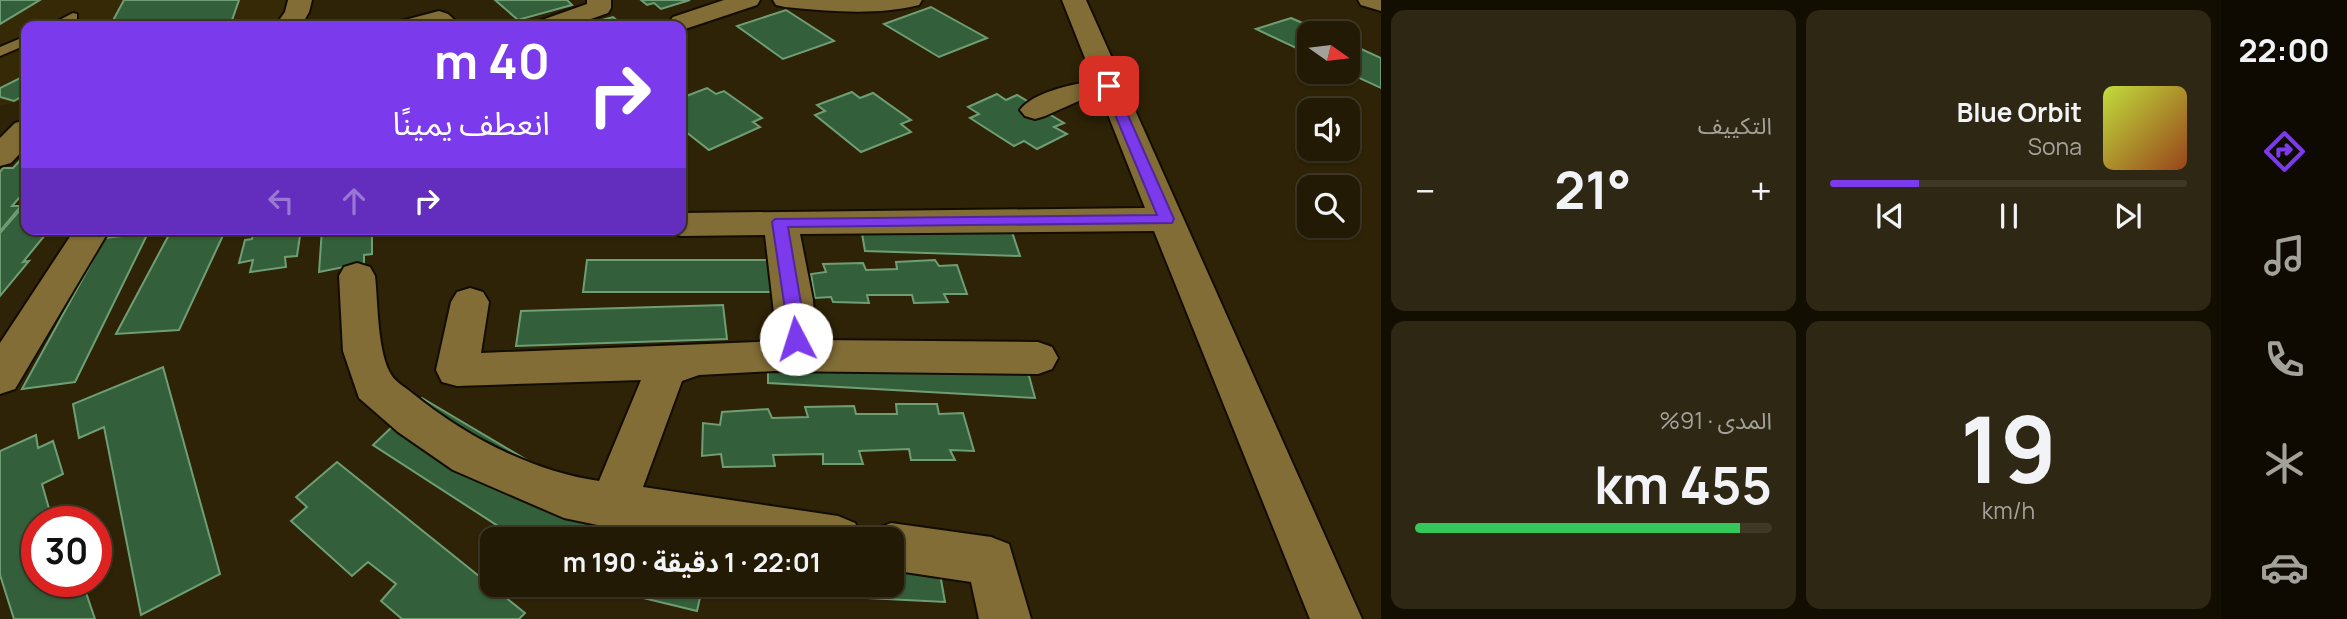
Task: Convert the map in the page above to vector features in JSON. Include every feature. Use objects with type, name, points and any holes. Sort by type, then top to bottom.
[{"type":"street","points":[[291,21],[300,0]]},
{"type":"street","points":[[562,21],[599,8],[599,0]]},
{"type":"street","points":[[685,21],[748,0]]},
{"type":"street","points":[[785,0],[865,6],[910,0]]},
{"type":"street","points":[[1074,0],[1336,619]]},
{"type":"street","points":[[1370,0],[1381,4]]},
{"type":"street","points":[[1035,110],[1074,92],[1109,86]]},
{"type":"street","points":[[0,117],[21,112]]},
{"type":"street","points":[[0,156],[21,134]]},
{"type":"street","points":[[686,225],[1167,219]]},
{"type":"street","points":[[777,356],[790,349],[796,339],[796,321],[780,222]]},
{"type":"street","points":[[0,377],[89,235]]},
{"type":"street","points":[[357,276],[363,351],[374,386],[413,419],[469,456],[564,497],[756,527]]},
{"type":"street","points":[[470,302],[457,370],[777,356],[1038,358]]},
{"type":"street","points":[[612,506],[658,387],[668,369],[681,362]]},
{"type":"street","points":[[904,549],[992,561],[1005,619]]},
{"type":"lane","points":[[65,21],[73,17]]},
{"type":"lane","points":[[0,52],[21,42]]},
{"type":"shaded area","points":[[0,0],[294,0],[284,21],[21,21],[21,101],[0,106]]},
{"type":"building","points":[[0,0],[40,0],[0,24]]},
{"type":"building","points":[[124,0],[239,0],[232,21],[113,21]]},
{"type":"building","points":[[495,0],[567,0],[572,5],[518,20]]},
{"type":"building","points":[[641,0],[690,0],[661,9],[654,3],[647,5]]},
{"type":"building","points":[[931,7],[987,38],[939,57],[884,24]]},
{"type":"building","points":[[786,10],[834,41],[783,59],[737,26]]},
{"type":"building","points":[[613,17],[617,21],[598,21]]},
{"type":"building","points":[[1291,18],[1298,21],[1297,48],[1256,29]]},
{"type":"building","points":[[1360,48],[1381,58],[1381,88],[1360,78]]},
{"type":"building","points":[[21,78],[21,97],[14,101],[0,97],[0,88]]},
{"type":"building","points":[[707,88],[716,94],[724,91],[762,118],[753,122],[760,127],[709,150],[686,132],[686,96]]},
{"type":"building","points":[[852,92],[860,98],[873,93],[911,120],[901,124],[911,132],[861,152],[815,115],[825,111],[817,105]]},
{"type":"building","points":[[997,94],[1006,100],[1017,95],[1064,123],[1054,127],[1067,134],[1037,149],[1024,141],[1014,146],[970,118],[979,114],[968,107]]},
{"type":"building","points":[[21,159],[21,196],[12,206],[21,206],[0,231],[0,172],[3,168],[13,168]]},
{"type":"building","points":[[21,209],[21,235],[45,235],[23,262],[29,261],[0,296],[0,233]]},
{"type":"building","points":[[860,222],[1010,226],[1020,256],[865,251]]},
{"type":"building","points":[[147,235],[75,382],[22,389],[105,238]]},
{"type":"building","points":[[169,235],[223,235],[179,330],[116,334]]},
{"type":"building","points":[[253,235],[300,235],[297,256],[285,257],[286,267],[250,272],[253,260],[239,263],[245,240],[252,239]]},
{"type":"building","points":[[322,235],[372,235],[372,254],[364,255],[364,263],[319,272]]},
{"type":"building","points":[[587,260],[797,260],[801,292],[583,292]]},
{"type":"building","points":[[935,260],[939,266],[957,265],[967,294],[944,294],[948,302],[914,303],[912,295],[867,295],[869,303],[833,302],[831,297],[815,298],[811,274],[826,272],[823,264],[863,263],[866,270],[897,269],[896,262]]},
{"type":"building","points":[[723,305],[727,339],[516,346],[521,311]]},
{"type":"building","points":[[1022,350],[1035,398],[768,383],[768,351]]},
{"type":"building","points":[[163,367],[220,574],[141,615],[104,427],[79,438],[73,404]]},
{"type":"building","points":[[422,398],[628,520],[623,527],[499,527],[373,445]]},
{"type":"building","points":[[896,404],[937,404],[939,414],[963,413],[974,451],[950,450],[955,460],[911,460],[909,449],[859,451],[863,464],[823,464],[823,454],[773,455],[775,466],[723,467],[721,454],[702,456],[703,423],[720,425],[722,412],[768,409],[772,418],[808,417],[805,407],[854,406],[856,414],[897,414]]},
{"type":"building","points":[[36,435],[38,448],[53,441],[63,474],[42,484],[48,506],[21,506],[21,597],[87,597],[95,619],[14,619],[0,575],[0,451]]},
{"type":"building","points":[[337,462],[480,577],[480,597],[505,597],[525,613],[519,619],[402,619],[381,601],[396,584],[368,562],[352,576],[291,521],[307,507],[296,497]]},
{"type":"building","points":[[904,539],[934,540],[945,602],[846,597],[904,597]]},
{"type":"building","points":[[639,597],[700,597],[697,611]]},
{"type":"route","points":[[796,339],[796,321],[780,222],[1167,219],[1109,86]]}]
